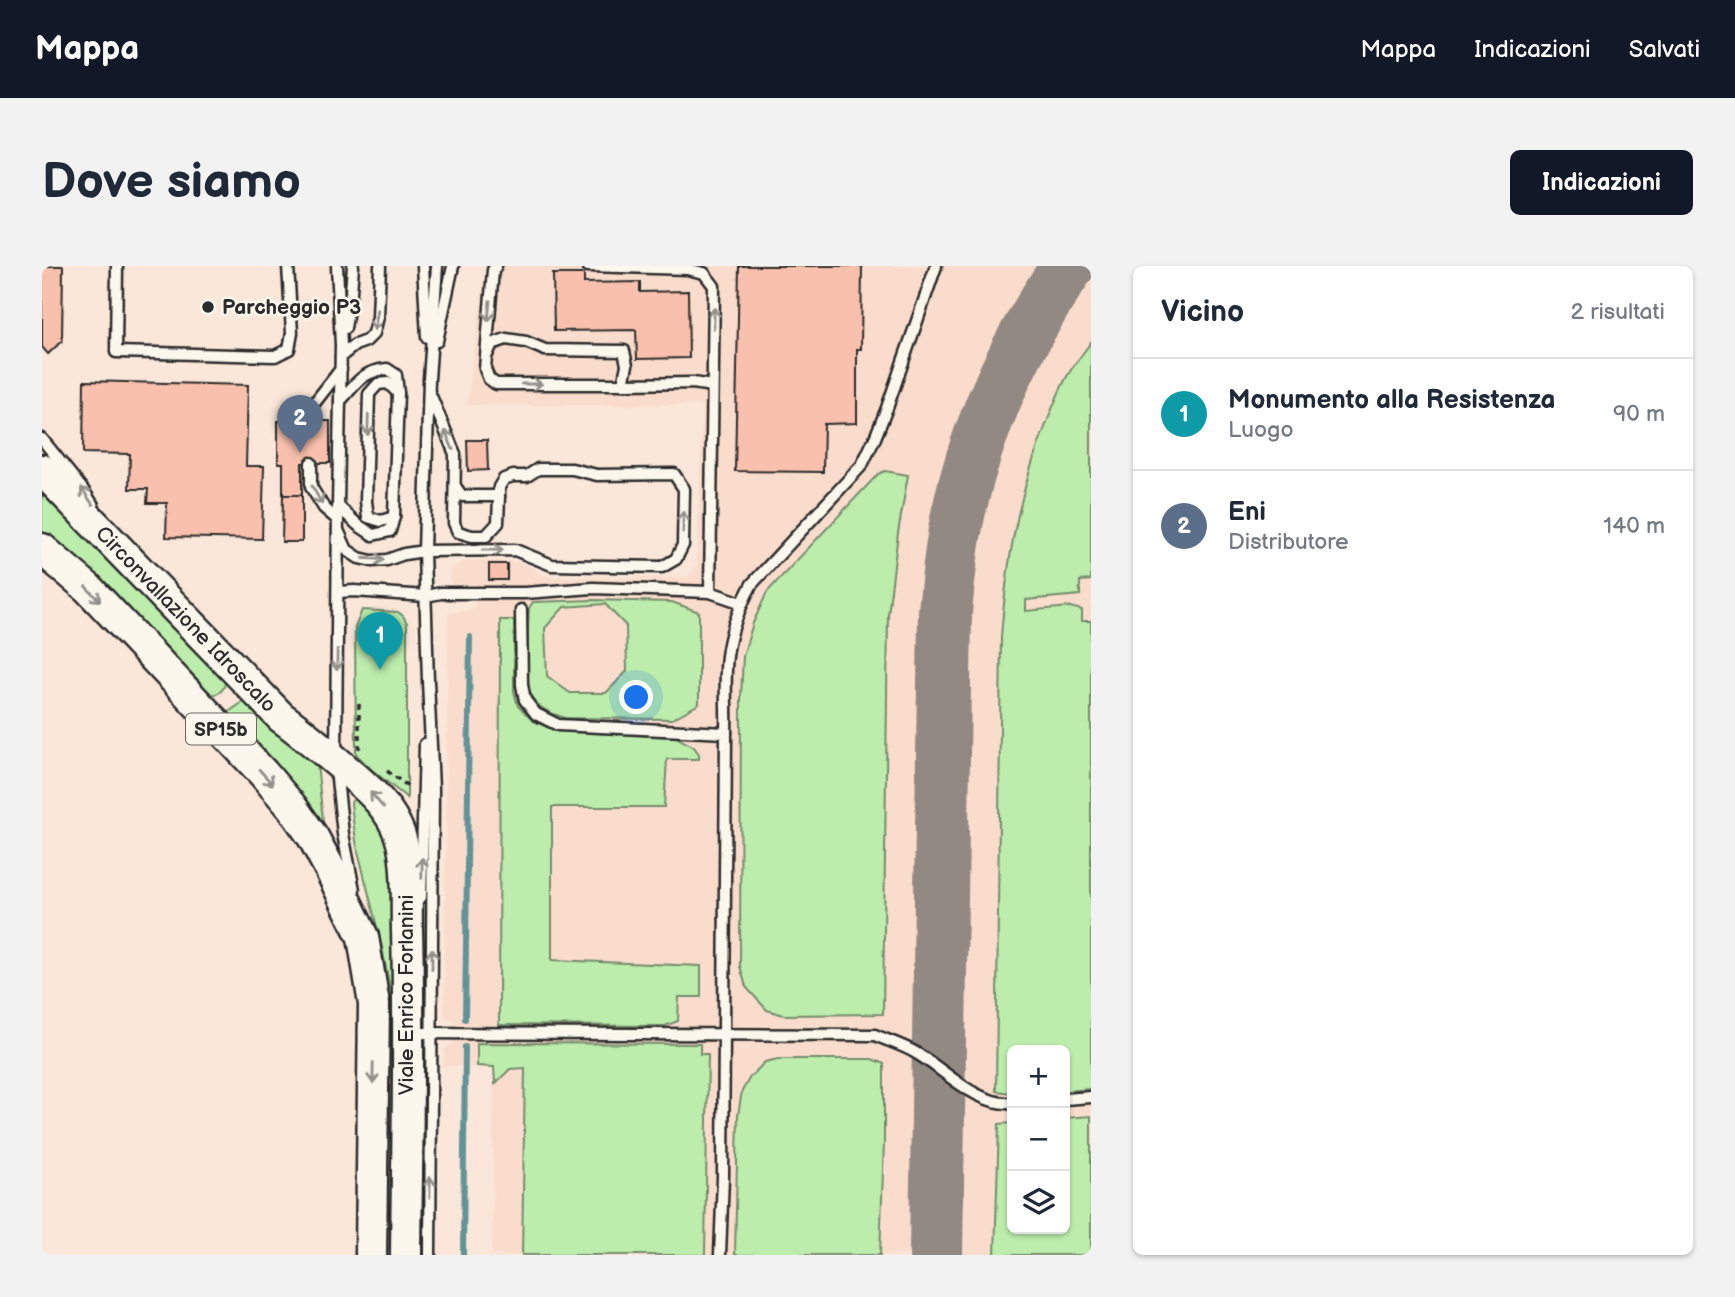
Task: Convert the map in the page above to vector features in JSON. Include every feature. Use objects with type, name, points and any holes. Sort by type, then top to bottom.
[{"type":"main road","name":"Circonvallazione Idroscalo","points":[[42,447],[123,554],[229,665],[281,717],[313,741],[348,756]]},
{"type":"main road","name":"SP15b","points":[[42,549],[88,588],[263,773],[302,820],[330,869],[363,937]]},
{"type":"main road","points":[[189,695],[205,704],[225,701],[236,683],[229,665]]},
{"type":"main road","name":"Viale Enrico Forlanini","points":[[348,756],[368,789],[392,817],[402,839],[420,1033],[406,1255]]},
{"type":"main road","name":"Viale Enrico Forlanini","points":[[363,937],[374,1004],[371,1255]]},
{"type":"lane","points":[[117,266],[116,352],[275,356],[289,349],[292,332],[288,266]]},
{"type":"lane","points":[[337,266],[341,351],[338,592],[348,756],[337,791],[363,937]]},
{"type":"lane","points":[[341,351],[353,266]]},
{"type":"lane","points":[[341,351],[366,341],[374,333],[378,317],[380,266]]},
{"type":"lane","points":[[311,463],[311,487],[338,525],[347,550],[359,558],[387,560],[424,551],[515,550],[552,565],[662,567],[676,559],[683,544],[684,489],[674,474],[597,475],[572,469],[538,469],[527,476],[504,479],[499,487],[498,523],[486,536],[458,532],[454,523],[455,454],[428,385],[423,266]]},
{"type":"lane","points":[[420,1033],[433,789],[424,551],[428,385],[437,266]]},
{"type":"lane","points":[[428,385],[453,266]]},
{"type":"lane","points":[[496,266],[493,270],[485,369],[489,379],[496,384],[693,383],[712,386]]},
{"type":"lane","points":[[588,266],[687,269],[704,273],[714,286],[710,592]]},
{"type":"lane","points":[[720,1255],[727,657],[742,603],[752,584],[862,465],[887,408],[936,266]]},
{"type":"lane","points":[[486,357],[492,344],[506,339],[526,342],[545,350],[624,351],[627,365],[623,384]]},
{"type":"lane","points":[[312,421],[312,406],[341,368]]},
{"type":"lane","points":[[338,506],[373,535],[390,531],[394,517],[398,393],[396,375],[387,369],[374,370],[362,377],[340,401]]},
{"type":"lane","points":[[394,517],[380,521],[368,517],[366,501],[369,394],[378,384],[388,383],[398,393]]},
{"type":"lane","points":[[455,486],[462,496],[499,496]]},
{"type":"lane","points":[[338,592],[426,596],[441,593],[525,593],[593,588],[710,592],[742,603]]},
{"type":"lane","points":[[521,610],[522,685],[525,699],[536,714],[558,725],[726,733]]},
{"type":"lane","points":[[421,902],[428,681]]},
{"type":"lane","points":[[418,941],[430,1255]]},
{"type":"lane","points":[[420,1033],[875,1035],[915,1052],[981,1097],[1007,1104]]},
{"type":"lane","points":[[1070,1099],[1091,1097]]},
{"type":"path","points":[[348,756],[359,703]]},
{"type":"path","points":[[380,765],[411,788]]},
{"type":"shaded area","points":[[486,266],[1091,266],[1091,1255],[492,1255],[494,1067],[444,1066],[444,1050],[453,1044],[453,1021],[444,1015],[448,614],[475,609],[477,584],[451,584],[450,570],[463,562],[477,560],[519,562],[531,566],[540,574],[553,577],[688,578],[697,564],[702,405],[467,405]]},
{"type":"green space","points":[[1091,342],[1091,580],[1080,581],[1080,595],[1026,600],[1026,611],[1070,607],[1082,610],[1082,621],[1091,621],[1091,1089],[1070,1091],[1070,1045],[1007,1045],[1007,1092],[996,1091],[1001,637],[1011,554],[1021,501],[1052,410],[1072,369]]},
{"type":"green space","points":[[885,471],[908,475],[888,615],[883,1014],[784,1015],[767,1010],[746,987],[740,966],[743,656],[753,623],[767,592],[878,474]]},
{"type":"green space","points":[[42,487],[225,679],[221,691],[209,694],[98,578],[42,531]]},
{"type":"green space","points":[[533,602],[672,602],[699,612],[699,704],[672,719],[565,718],[542,708],[532,698],[528,681],[529,608]],"holes":[[[605,604],[626,626],[627,671],[606,693],[570,693],[547,676],[545,628],[564,607]]]},
{"type":"green space","points":[[362,610],[398,612],[407,623],[407,798],[356,754],[355,628]]},
{"type":"green space","points":[[500,620],[514,620],[514,691],[518,706],[533,721],[556,731],[676,737],[694,747],[699,754],[699,759],[667,759],[664,807],[552,807],[552,960],[701,966],[701,997],[679,997],[678,1021],[665,1026],[499,1025]]},
{"type":"green space","points":[[245,697],[317,763],[324,831],[226,714]]},
{"type":"green space","points":[[357,793],[387,836],[394,877],[392,1025],[389,983],[357,847],[351,803]]},
{"type":"green space","points":[[477,1043],[700,1044],[700,1054],[708,1054],[705,1255],[522,1255],[525,1068],[510,1069],[495,1084],[494,1067],[477,1066]]},
{"type":"green space","points":[[778,1059],[872,1059],[884,1064],[880,1255],[735,1255],[738,1115],[742,1091],[750,1077],[765,1062]]},
{"type":"green space","points":[[1091,1116],[1091,1255],[995,1255],[999,1124],[1007,1123],[1007,1234],[1070,1234],[1070,1118]]},
{"type":"building","points":[[42,266],[63,266],[62,341],[48,354],[42,347]]},
{"type":"building","points":[[739,266],[862,266],[861,349],[857,349],[857,423],[824,424],[823,472],[735,471]]},
{"type":"building","points":[[553,274],[584,274],[584,283],[640,282],[640,292],[688,291],[689,358],[637,359],[636,330],[554,331]]},
{"type":"building","points":[[84,381],[248,385],[246,466],[264,466],[262,539],[166,537],[167,503],[147,503],[148,489],[129,489],[130,454],[83,453]]},
{"type":"building","points":[[278,421],[330,421],[330,463],[302,463],[302,495],[283,495],[283,463],[278,463]]},
{"type":"building","points":[[467,440],[487,440],[488,470],[468,471]]},
{"type":"building","points":[[283,495],[302,495],[302,542],[282,542]]},
{"type":"building","points":[[489,564],[507,564],[507,580],[489,580]]},
{"type":"waterway","points":[[465,1019],[470,637]]},
{"type":"waterway","points":[[463,1255],[465,1047]]},
{"type":"taxiway","points":[[936,1255],[945,612],[952,551],[966,481],[987,417],[1015,355],[1068,266]]},
{"type":"place","name":"Parcheggio P3","points":[[208,307]]},
{"type":"place","name":"Eni","points":[[300,453]]},
{"type":"place","name":"Monumento alla Resistenza","points":[[380,670]]}]
